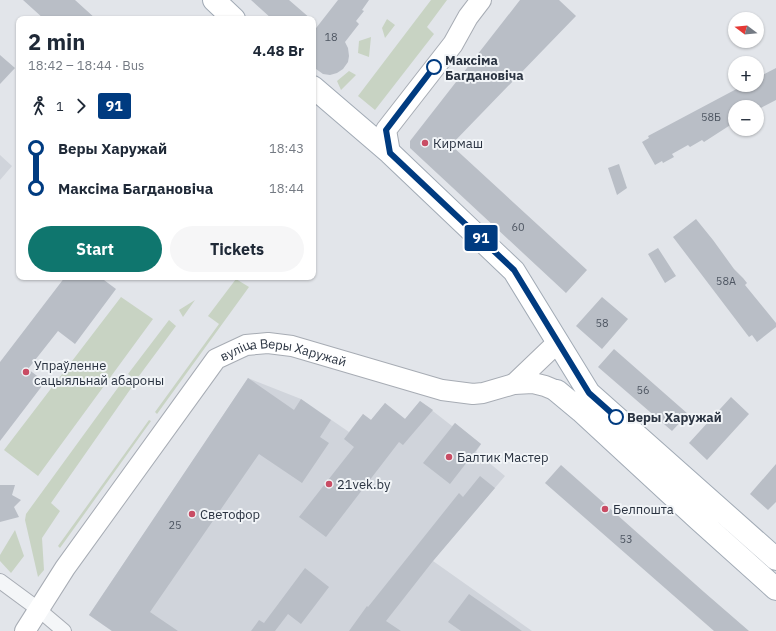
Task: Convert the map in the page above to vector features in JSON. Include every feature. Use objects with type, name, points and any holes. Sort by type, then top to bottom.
[{"type":"main road","points":[[214,0],[231,16]]},
{"type":"main road","points":[[362,128],[378,124],[386,117],[446,40],[468,17],[481,0]]},
{"type":"main road","points":[[390,153],[386,130],[452,44],[468,17]]},
{"type":"main road","points":[[316,90],[390,153],[514,270],[589,393],[776,559]]},
{"type":"main road","points":[[514,384],[558,342]]},
{"type":"main road","name":"вуліца Веры Харужай","points":[[25,631],[65,568],[216,359],[246,345],[268,343],[292,346],[442,390],[473,394],[483,393],[514,384],[532,383],[557,391]]},
{"type":"main road","points":[[557,391],[776,588]]},
{"type":"street","points":[[0,581],[38,609],[64,631]]},
{"type":"shaded area","points":[[0,155],[12,166],[0,180]]},
{"type":"shaded area","points":[[248,378],[301,399],[349,432],[363,414],[371,420],[385,403],[405,419],[420,401],[452,426],[455,423],[481,444],[476,452],[505,476],[433,561],[532,631],[112,631],[89,615]]},
{"type":"green space","points":[[431,0],[447,0],[427,27],[434,34],[375,110],[358,96]]},
{"type":"green space","points":[[387,19],[395,25],[385,38],[382,28]]},
{"type":"green space","points":[[371,37],[369,57],[358,53],[359,41]]},
{"type":"green space","points":[[349,71],[356,75],[341,90],[337,81]]},
{"type":"green space","points":[[235,280],[249,287],[157,414],[155,412],[219,324],[208,316]]},
{"type":"green space","points":[[121,297],[153,319],[38,476],[4,450]]},
{"type":"green space","points":[[195,300],[183,317],[179,310]]},
{"type":"green space","points":[[169,320],[176,326],[136,380],[128,374]]},
{"type":"green space","points":[[125,378],[134,384],[51,503],[60,511],[42,538],[44,570],[38,577],[25,520],[26,514]]},
{"type":"green space","points":[[149,420],[151,421],[60,548],[58,546]]},
{"type":"green space","points":[[15,530],[24,556],[11,573],[0,561],[0,555]]},
{"type":"building","points":[[23,0],[75,0],[93,16],[41,16]]},
{"type":"building","points":[[251,0],[289,0],[308,16],[269,16]]},
{"type":"building","points":[[338,0],[369,0],[362,10],[364,11],[356,21],[359,24],[345,42],[348,48],[348,62],[343,69],[337,73],[330,75],[323,74],[316,69],[316,28]]},
{"type":"building","points":[[520,0],[559,0],[576,16],[451,145],[587,270],[566,293],[410,148],[410,141]]},
{"type":"building","points":[[0,55],[15,68],[0,84]]},
{"type":"building","points":[[776,68],[776,100],[764,106],[764,100],[728,100],[728,127],[704,142],[702,140],[690,147],[688,145],[672,154],[674,157],[663,163],[662,161],[655,165],[642,142],[649,138],[648,136],[731,92],[764,92],[764,74]]},
{"type":"building","points":[[619,164],[627,188],[617,195],[608,168]]},
{"type":"building","points":[[696,219],[734,269],[747,283],[745,285],[776,323],[776,327],[757,342],[752,335],[749,337],[673,237]]},
{"type":"building","points":[[658,248],[676,276],[665,283],[648,254]]},
{"type":"building","points":[[63,280],[104,280],[116,289],[75,344],[58,331],[28,369],[45,382],[0,441],[0,362]]},
{"type":"building","points":[[602,297],[628,319],[602,349],[576,326]]},
{"type":"building","points":[[614,349],[688,414],[672,431],[598,367]]},
{"type":"building","points":[[248,378],[294,410],[301,399],[331,420],[320,437],[329,443],[302,483],[259,454],[150,612],[178,631],[112,631],[89,615]]},
{"type":"building","points":[[731,397],[749,414],[707,460],[689,443]]},
{"type":"building","points":[[420,401],[433,410],[403,445],[399,442],[326,537],[299,517],[354,447],[344,439],[363,414],[371,420],[385,403],[405,419]]},
{"type":"building","name":"Балтик Мастер","points":[[455,423],[481,444],[450,484],[423,463]]},
{"type":"building","points":[[776,464],[776,502],[768,510],[750,494]]},
{"type":"building","points":[[561,465],[749,631],[714,631],[545,483]]},
{"type":"building","points":[[480,476],[495,488],[433,561],[386,621],[401,631],[349,631],[367,606],[368,607],[459,493],[463,497]]},
{"type":"building","points":[[0,485],[15,485],[12,495],[21,500],[14,507],[19,517],[0,522]]},
{"type":"building","points":[[305,568],[329,587],[301,624],[288,614],[275,631],[251,631],[259,620],[264,623]]},
{"type":"building","points":[[469,594],[522,631],[461,631],[448,622]]},
{"type":"bus line","name":"91","points":[[434,67],[386,130],[390,153],[447,205],[514,270],[589,393],[616,417]]},
{"type":"place","name":"Максіма Багдановіча","points":[[434,67]]},
{"type":"place","name":"Кирмаш","points":[[425,143]]},
{"type":"place","name":"Упраўленне сацыяльнай абароны","points":[[26,372]]},
{"type":"place","name":"Веры Харужай","points":[[616,417]]},
{"type":"place","name":"Балтик Мастер","points":[[449,457]]},
{"type":"place","name":"21vek.by","points":[[329,484]]},
{"type":"place","name":"Белпошта","points":[[605,509]]},
{"type":"place","name":"Светофор","points":[[192,514]]}]
